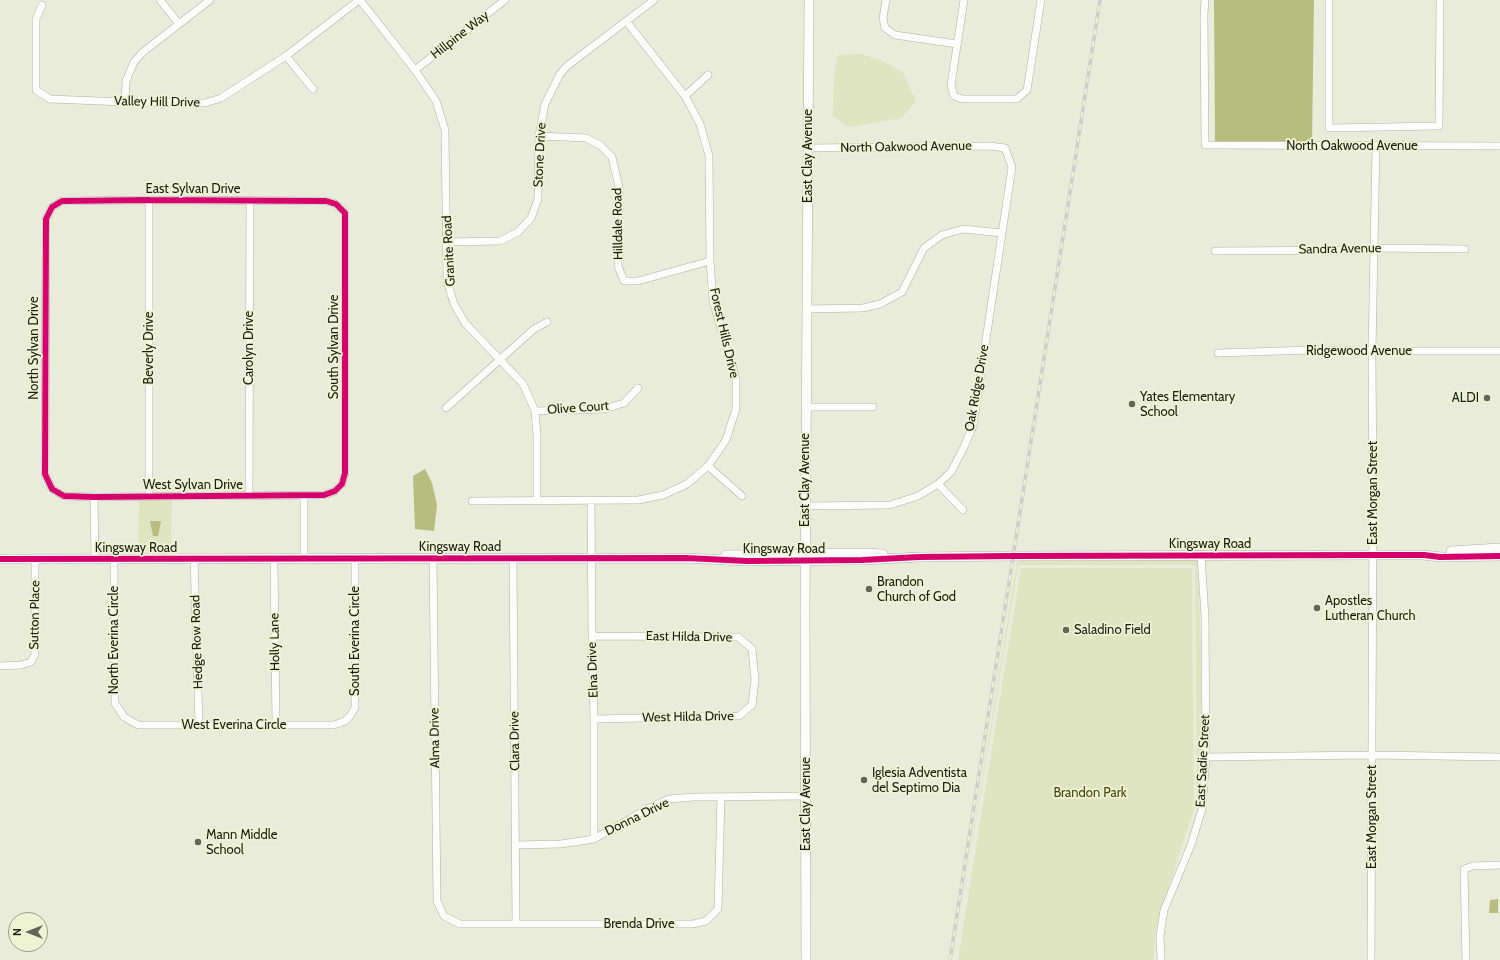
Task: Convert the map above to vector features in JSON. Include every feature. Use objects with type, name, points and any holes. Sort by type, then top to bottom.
[{"type":"street","points":[[160,0],[179,24]]},
{"type":"street","points":[[125,102],[126,81],[134,62],[143,52],[210,0]]},
{"type":"street","name":"Valley Hill Drive","points":[[42,5],[36,20],[36,90],[50,99],[205,103],[221,98],[286,56],[359,0]]},
{"type":"street","name":"Granite Road","points":[[359,0],[415,70],[436,101],[445,130],[447,281],[454,304],[465,323],[523,384],[535,411],[537,435],[537,501]]},
{"type":"street","name":"Hillpine Way","points":[[415,70],[505,0]]},
{"type":"street","name":"Stone Drive","points":[[447,242],[500,241],[518,232],[531,218],[538,199],[539,136],[545,104],[560,74],[567,66],[654,0]]},
{"type":"street","name":"East Clay Avenue","points":[[806,960],[807,796],[805,506],[809,0]]},
{"type":"street","points":[[886,0],[883,18],[886,28],[895,35],[957,44]]},
{"type":"street","points":[[964,0],[951,84],[954,96],[962,99],[1017,99],[1027,90],[1041,0]]},
{"type":"street","name":"North Oakwood Avenue","points":[[1205,0],[1205,145],[1376,147],[1500,146]]},
{"type":"street","points":[[1329,0],[1329,128],[1439,126],[1440,0]]},
{"type":"street","name":"Forest Hills Drive","points":[[472,501],[638,500],[663,495],[687,484],[708,466],[726,440],[736,409],[736,379],[713,301],[710,261],[709,156],[700,124],[685,96],[626,21]]},
{"type":"street","points":[[286,56],[313,89]]},
{"type":"street","points":[[685,96],[708,75]]},
{"type":"street","name":"Hilldale Road","points":[[539,136],[586,138],[600,145],[612,157],[619,187],[618,266],[624,281],[638,281],[710,261]]},
{"type":"street","name":"North Oakwood Avenue","points":[[808,148],[990,146],[1005,148]]},
{"type":"street","name":"East Morgan Street","points":[[1370,960],[1373,555],[1372,351],[1376,147]]},
{"type":"street","name":"Oak Ridge Drive","points":[[805,506],[890,505],[918,496],[938,484],[951,472],[963,450],[973,426],[1012,167],[1005,148]]},
{"type":"street","name":"East Sylvan Drive","points":[[52,207],[62,201],[149,200],[326,201],[336,204]]},
{"type":"street","name":"Beverly Drive","points":[[149,200],[149,496]]},
{"type":"street","name":"Carolyn Drive","points":[[249,496],[250,200]]},
{"type":"street","name":"South Sylvan Drive","points":[[335,491],[342,484],[345,473],[345,213],[336,204]]},
{"type":"street","name":"North Sylvan Drive","points":[[52,207],[46,220],[45,474],[52,489]]},
{"type":"street","points":[[807,309],[863,308],[880,304],[902,292],[924,248],[942,235],[963,229],[1002,233]]},
{"type":"street","name":"Sandra Avenue","points":[[1215,251],[1368,250],[1374,248],[1464,249]]},
{"type":"street","points":[[446,408],[534,329],[547,322]]},
{"type":"street","name":"Ridgewood Avenue","points":[[1218,352],[1312,350],[1500,351]]},
{"type":"street","name":"Olive Court","points":[[535,411],[604,409],[624,402],[638,388]]},
{"type":"street","points":[[806,407],[873,407]]},
{"type":"street","points":[[708,466],[742,496]]},
{"type":"street","points":[[938,484],[963,510]]},
{"type":"street","name":"West Sylvan Drive","points":[[52,489],[64,496],[94,497],[324,495],[335,491]]},
{"type":"street","points":[[304,495],[304,559]]},
{"type":"street","points":[[94,497],[95,559]]},
{"type":"street","name":"Elna Drive","points":[[591,501],[594,839]]},
{"type":"street","name":"Kingsway Road","points":[[1424,555],[1439,552],[1500,548]]},
{"type":"street","name":"Kingsway Road","points":[[0,559],[686,558],[745,554],[805,557],[862,553],[920,557],[1201,555],[1424,555],[1440,557],[1500,556]]},
{"type":"street","name":"East Sadie Street","points":[[1161,960],[1160,936],[1164,910],[1191,845],[1202,809],[1206,757],[1204,617],[1201,555]]},
{"type":"street","name":"Alma Drive","points":[[433,558],[437,901],[444,916]]},
{"type":"street","name":"Clara Drive","points":[[512,558],[516,924]]},
{"type":"street","name":"Sutton Place","points":[[0,666],[21,665],[31,662],[35,654],[35,559]]},
{"type":"street","name":"North Everina Circle","points":[[114,559],[115,703],[124,717]]},
{"type":"street","name":"Hedge Row Road","points":[[194,559],[199,725]]},
{"type":"street","name":"Holly Lane","points":[[274,559],[276,725]]},
{"type":"street","name":"South Everina Circle","points":[[345,721],[355,708],[355,559]]},
{"type":"street","name":"East Hilda Drive","points":[[592,636],[738,637],[752,649],[755,680]]},
{"type":"street","name":"West Hilda Drive","points":[[594,719],[739,716],[752,705],[755,680]]},
{"type":"street","name":"West Everina Circle","points":[[124,717],[138,725],[334,725],[345,721]]},
{"type":"street","points":[[1206,757],[1372,755],[1500,757]]},
{"type":"street","name":"Donna Drive","points":[[516,845],[561,844],[594,839],[649,808],[669,800],[694,797],[807,796]]},
{"type":"street","name":"Brenda Drive","points":[[444,916],[460,924],[693,924],[706,921],[718,909],[721,797]]},
{"type":"street","points":[[1466,960],[1464,869],[1473,866],[1500,866]]},
{"type":"green space","points":[[862,54],[887,63],[903,73],[916,101],[901,118],[848,127],[833,116],[834,76],[838,55]]},
{"type":"green space","points":[[172,500],[171,555],[138,554],[139,501]]},
{"type":"green space","points":[[1197,559],[1200,617],[1202,757],[1198,808],[1182,856],[1197,809],[1195,567],[1192,565],[1021,565],[1018,567],[953,960],[1017,561]]},
{"type":"green space","name":"Brandon Park","points":[[1021,568],[1192,568],[1194,809],[1156,928],[1153,960],[958,960]]},
{"type":"shaded area","points":[[1214,0],[1314,0],[1312,143],[1215,142]]},
{"type":"shaded area","points":[[425,469],[432,483],[437,505],[434,531],[415,529],[413,476]]},
{"type":"shaded area","points":[[150,521],[161,521],[158,536],[153,536]]},
{"type":"shaded area","points":[[1498,899],[1498,913],[1489,913],[1490,900]]},
{"type":"railway","points":[[950,960],[1100,0]]},
{"type":"cycle path","points":[[149,200],[326,201],[336,204],[345,213],[345,473],[342,484],[335,491],[324,495],[94,497],[64,496],[52,489],[45,474],[46,219],[52,207],[62,201],[149,200]]},
{"type":"cycle path","points":[[0,559],[686,558],[747,561],[1013,556],[1500,556]]},
{"type":"place","name":"ALDI","points":[[1487,398]]},
{"type":"place","name":"Yates Elementary School","points":[[1132,404]]},
{"type":"place","name":"Brandon Church of God","points":[[869,589]]},
{"type":"place","name":"Apostles Lutheran Church","points":[[1317,608]]},
{"type":"place","name":"Saladino Field","points":[[1066,630]]},
{"type":"place","name":"Iglesia Adventista del Septimo Dia","points":[[864,780]]},
{"type":"place","name":"Mann Middle School","points":[[198,842]]}]
